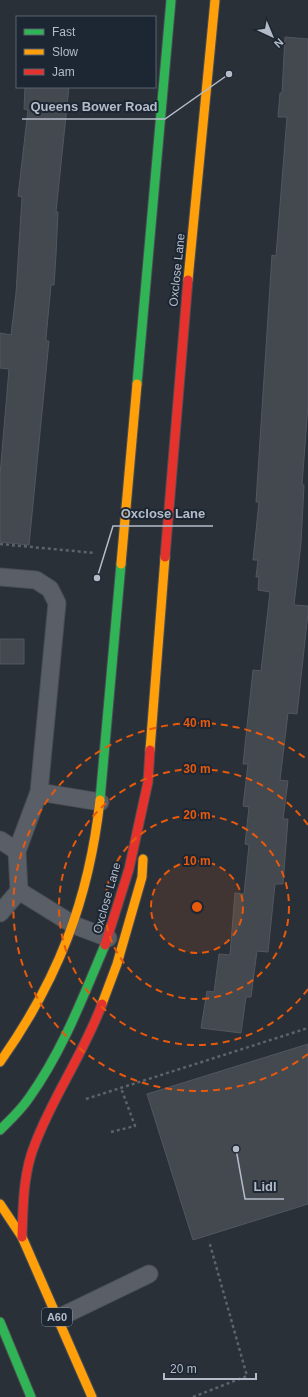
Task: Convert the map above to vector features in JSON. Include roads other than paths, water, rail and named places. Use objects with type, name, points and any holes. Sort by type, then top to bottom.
[{"type":"main road","name":"Oxclose Lane","points":[[0,1062],[25,1027],[46,989],[74,925],[93,855],[100,802],[171,0]]},
{"type":"main road","name":"Oxclose Lane","points":[[0,1130],[28,1100],[49,1068],[85,993],[108,938],[129,869],[148,782],[180,357],[215,0]]},
{"type":"main road","points":[[22,1237],[23,1194],[34,1145],[56,1098],[93,1028],[115,971],[142,877],[148,782]]},
{"type":"main road","name":"A60","points":[[0,1204],[22,1237],[92,1397]]},
{"type":"main road","points":[[0,1322],[31,1397]]},
{"type":"main road","points":[[8,1367],[28,1397]]},
{"type":"lane","points":[[0,577],[36,580],[50,589],[57,604],[39,792],[17,851],[19,891],[0,913]]},
{"type":"lane","points":[[39,792],[100,802]]},
{"type":"lane","points":[[0,840],[17,851]]},
{"type":"lane","points":[[19,891],[74,925],[108,938]]},
{"type":"lane","points":[[58,1318],[149,1274]]},
{"type":"place","name":"Queens Bower Road","points":[[229,74]]},
{"type":"place","name":"Oxclose Lane","points":[[97,578]]},
{"type":"place","name":"Lidl","points":[[236,1149]]}]
